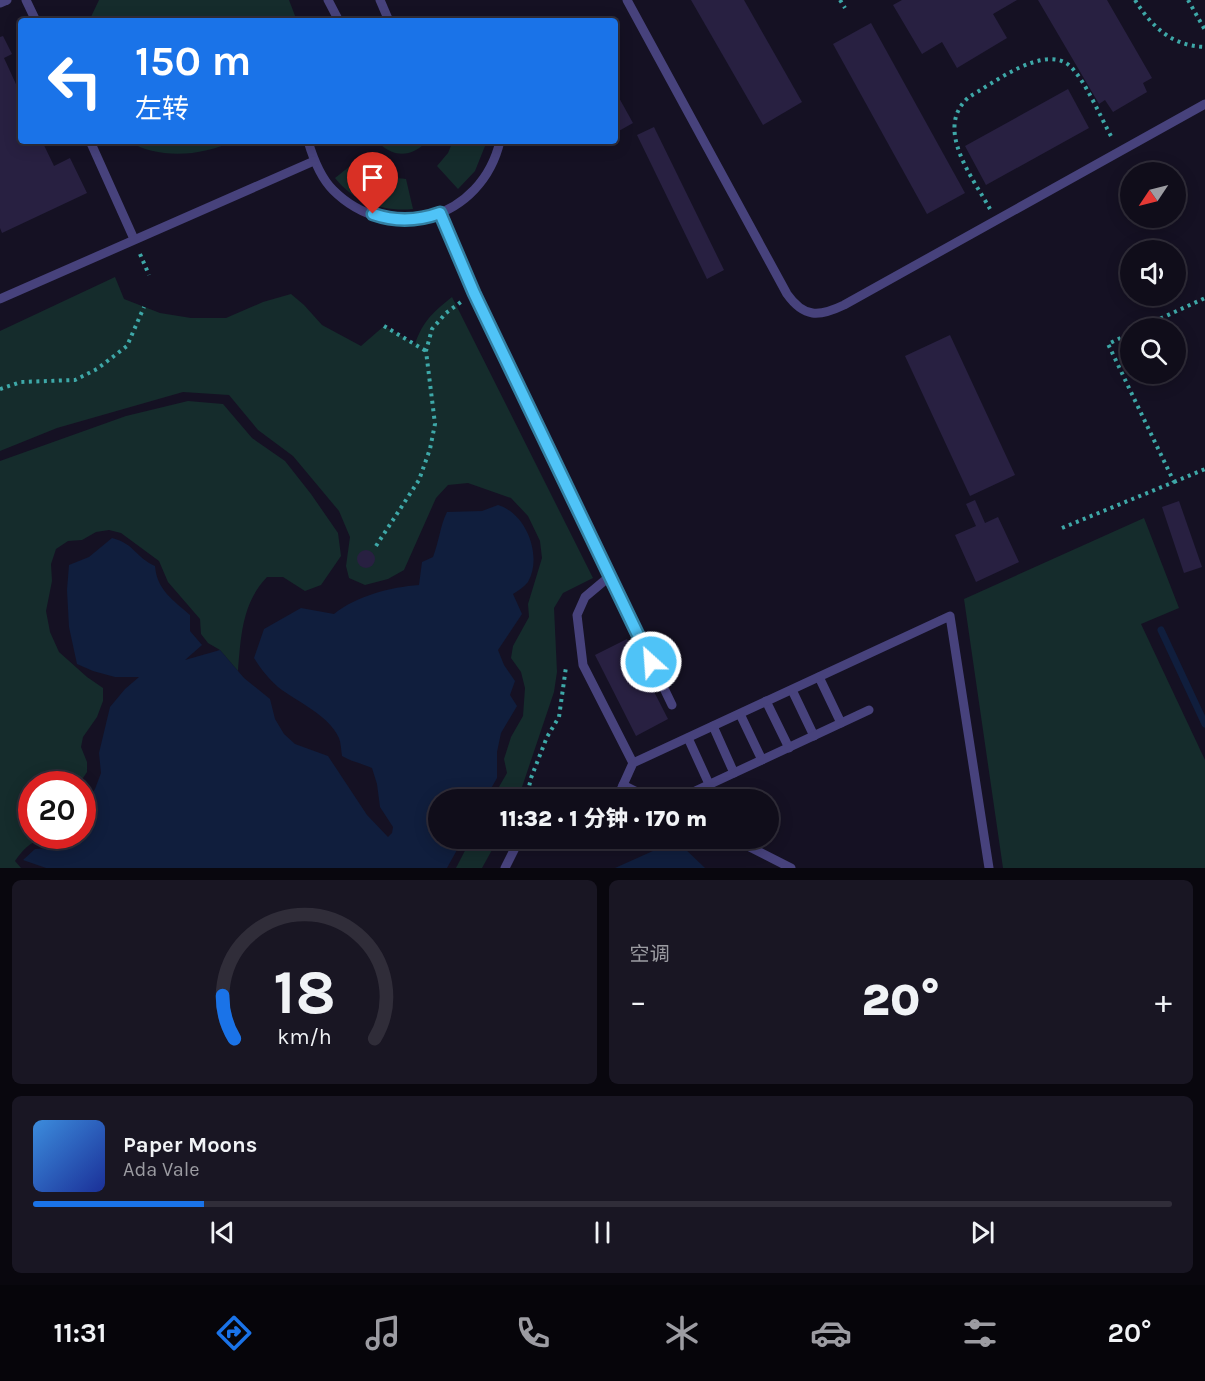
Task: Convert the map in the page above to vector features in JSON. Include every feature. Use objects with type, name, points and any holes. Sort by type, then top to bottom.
[{"type":"lane","points":[[0,3],[7,0]]},
{"type":"lane","points":[[26,0],[35,18]]},
{"type":"lane","points":[[328,0],[337,18]]},
{"type":"lane","points":[[380,0],[388,18]]},
{"type":"lane","points":[[627,0],[787,294],[795,305],[804,311],[828,313],[844,305],[1205,104]]},
{"type":"lane","points":[[91,144],[134,239]]},
{"type":"lane","points":[[310,144],[314,161],[332,189],[358,209],[389,219],[422,219],[452,208],[478,188],[496,160],[499,144]]},
{"type":"lane","points":[[0,299],[314,161]]},
{"type":"lane","points":[[440,213],[474,293],[672,705]]},
{"type":"lane","points":[[610,576],[585,597],[577,615],[578,625],[583,665],[633,763]]},
{"type":"lane","points":[[621,789],[633,763],[950,616],[989,868]]},
{"type":"lane","points":[[819,677],[841,723]]},
{"type":"lane","points":[[792,690],[814,736]]},
{"type":"lane","points":[[766,701],[789,748]]},
{"type":"lane","points":[[699,789],[869,711]]},
{"type":"lane","points":[[740,714],[762,760]]},
{"type":"lane","points":[[712,726],[734,773]]},
{"type":"lane","points":[[688,738],[709,784]]},
{"type":"lane","points":[[623,785],[631,789]]},
{"type":"lane","points":[[505,868],[514,849]]},
{"type":"lane","points":[[754,849],[791,868]]},
{"type":"path","points":[[840,0],[845,8]]},
{"type":"path","points":[[1136,0],[1152,25],[1174,40],[1205,47]]},
{"type":"path","points":[[1188,0],[1205,30]]},
{"type":"path","points":[[996,220],[958,148],[953,130],[956,112],[962,102],[996,81],[1033,61],[1057,58],[1069,65],[1079,78],[1120,151]]},
{"type":"path","points":[[134,239],[149,275]]},
{"type":"path","points":[[376,546],[420,480],[430,449],[435,424],[426,351],[432,329],[446,313],[474,293]]},
{"type":"path","points":[[1162,318],[1205,298]]},
{"type":"path","points":[[0,389],[21,382],[75,380],[97,369],[127,346],[144,307]]},
{"type":"path","points":[[384,326],[426,351]]},
{"type":"path","points":[[1120,338],[1108,344],[1120,369]]},
{"type":"path","points":[[1127,384],[1174,482]]},
{"type":"path","points":[[1062,528],[1205,469]]},
{"type":"path","points":[[528,789],[547,737],[559,717],[566,663]]},
{"type":"green space","points":[[99,0],[289,0],[296,18],[90,18]]},
{"type":"green space","points":[[134,144],[227,144],[195,153],[181,154]]},
{"type":"green space","points":[[380,144],[424,144],[415,151],[402,154]]},
{"type":"green space","points":[[452,144],[486,144],[475,171],[458,189],[437,166],[448,153]]},
{"type":"green space","points":[[359,159],[380,174],[406,179],[413,209],[391,209],[370,204],[343,186],[335,178]]},
{"type":"green space","points":[[115,277],[124,299],[160,313],[191,318],[226,318],[263,302],[291,294],[322,325],[361,346],[384,326],[415,344],[421,329],[429,318],[452,297],[593,578],[563,593],[554,608],[557,672],[554,692],[521,789],[498,789],[507,773],[504,759],[511,737],[523,716],[525,688],[521,672],[511,658],[513,646],[529,617],[528,604],[542,558],[540,541],[528,516],[511,498],[468,483],[448,485],[436,498],[404,570],[388,579],[365,585],[349,578],[346,566],[350,537],[339,511],[293,456],[258,430],[229,395],[183,392],[57,428],[0,451],[0,331]]},
{"type":"green space","points":[[188,401],[223,404],[252,438],[285,461],[311,494],[338,533],[341,556],[321,585],[305,591],[283,577],[267,577],[252,598],[244,621],[238,671],[220,650],[208,643],[201,634],[200,619],[168,582],[159,561],[121,533],[109,530],[96,532],[82,540],[68,541],[56,549],[51,564],[52,581],[46,611],[50,632],[59,652],[103,688],[103,701],[97,717],[83,737],[81,747],[87,762],[87,771],[18,771],[18,849],[25,849],[15,861],[21,868],[0,868],[0,461],[126,416]]},
{"type":"green space","points":[[1144,518],[1179,608],[1141,624],[1205,760],[1205,868],[1003,868],[964,599]]},
{"type":"green space","points":[[466,849],[492,849],[482,868],[456,868]]},
{"type":"water","points":[[498,505],[517,517],[529,537],[534,560],[528,582],[513,594],[522,614],[498,650],[504,665],[515,681],[510,695],[517,706],[501,733],[497,752],[497,778],[491,789],[428,789],[428,849],[457,849],[447,868],[46,868],[23,860],[35,849],[96,849],[96,786],[101,773],[99,753],[110,707],[139,677],[115,677],[77,664],[69,627],[67,590],[69,565],[89,557],[112,538],[126,544],[155,566],[162,588],[190,615],[190,631],[202,645],[185,660],[220,650],[244,678],[270,699],[275,719],[284,734],[295,744],[328,756],[367,815],[388,837],[393,827],[380,807],[372,768],[342,756],[339,738],[328,722],[278,687],[254,658],[264,629],[301,608],[334,614],[363,597],[419,585],[422,562],[433,557],[447,512],[482,511]]},
{"type":"water","points":[[657,849],[685,849],[705,868],[615,868]]},
{"type":"building","points":[[691,0],[744,0],[802,102],[763,125]]},
{"type":"building","points":[[902,0],[1017,0],[993,14],[1007,38],[957,68],[942,42],[922,54],[893,5]]},
{"type":"building","points":[[1038,0],[1107,0],[1152,78],[1143,83],[1147,92],[1113,112],[1105,100],[1099,104]]},
{"type":"building","points":[[871,23],[965,193],[927,214],[833,44]]},
{"type":"building","points":[[3,36],[12,54],[4,58],[18,88],[18,144],[43,144],[54,166],[70,158],[87,193],[2,233],[0,228],[0,37]]},
{"type":"building","points":[[1068,89],[1089,128],[986,185],[965,146]]},
{"type":"building","points":[[618,96],[633,123],[618,131]]},
{"type":"building","points":[[654,127],[724,270],[707,279],[637,135]]},
{"type":"building","points":[[950,335],[1015,475],[970,496],[905,356]]},
{"type":"building","points":[[975,500],[985,523],[998,517],[1019,562],[976,582],[955,535],[976,526],[966,504]]},
{"type":"building","points":[[1179,501],[1202,567],[1184,573],[1162,507]]},
{"type":"building","points":[[362,550],[370,550],[375,555],[373,566],[362,568],[357,563],[357,555]]},
{"type":"building","points":[[627,639],[668,719],[636,736],[595,655]]},
{"type":"waterway","points":[[1161,630],[1205,724]]},
{"type":"route","points":[[373,214],[389,219],[422,219],[440,213],[474,293],[651,662]]}]
